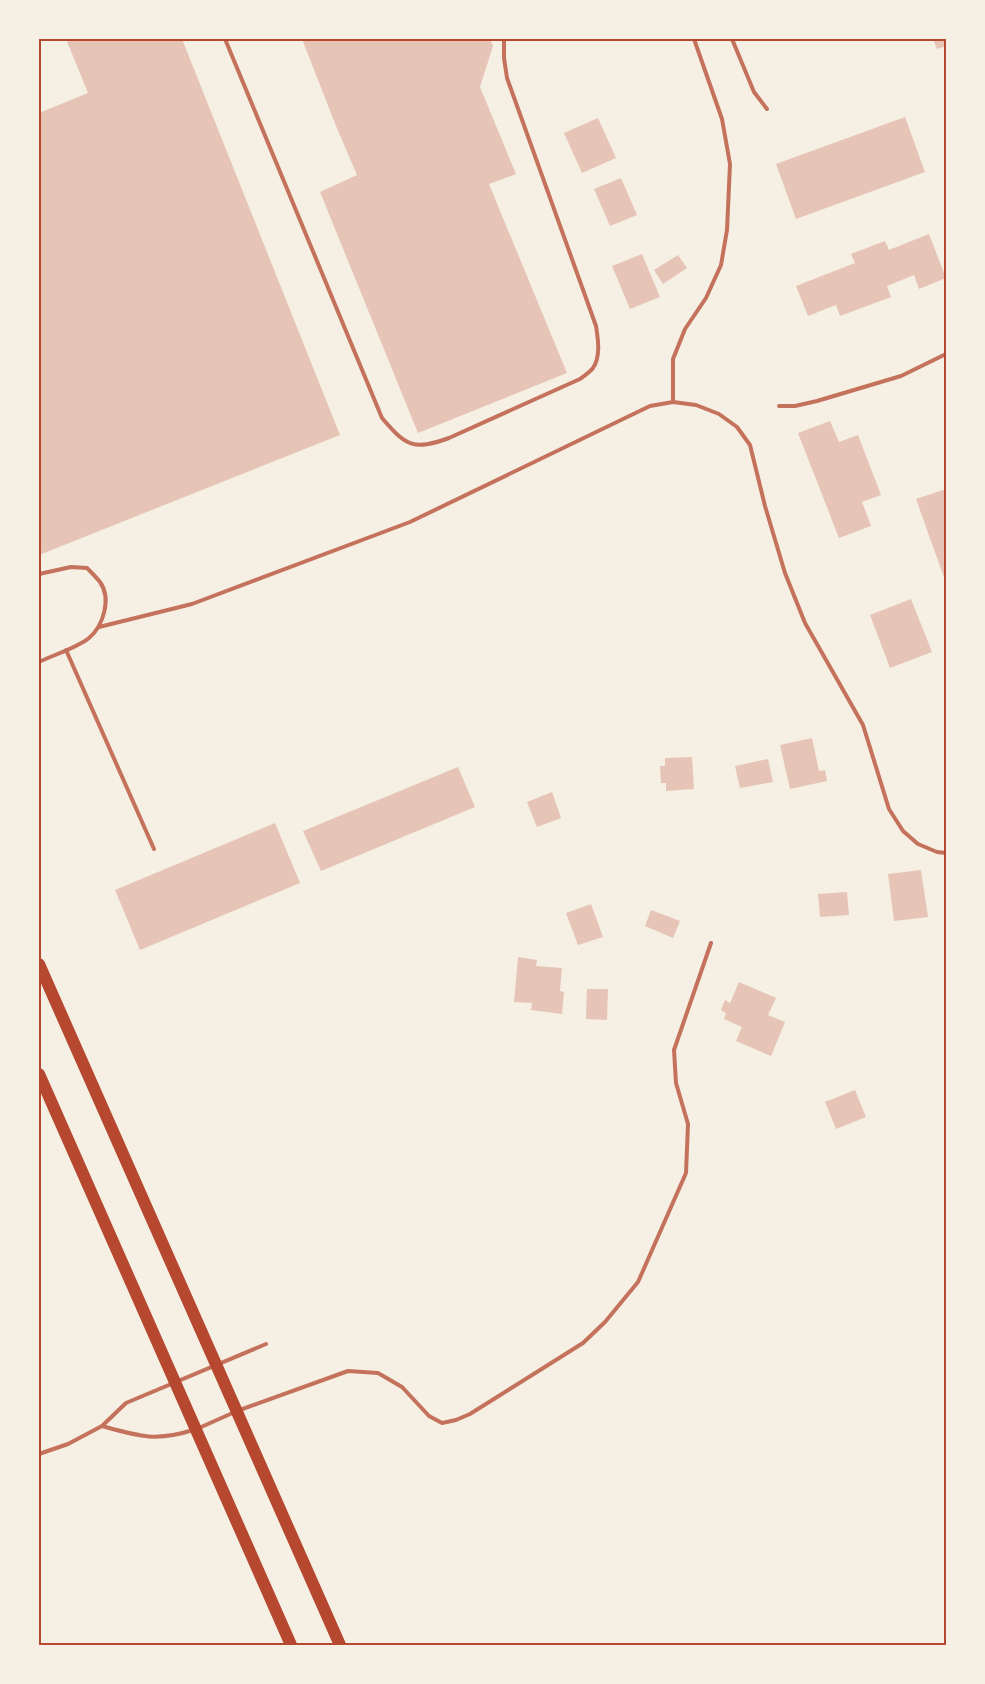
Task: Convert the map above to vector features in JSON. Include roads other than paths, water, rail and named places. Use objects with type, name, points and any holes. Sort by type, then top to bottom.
[{"type":"main road","points":[[39,964],[340,1645]]},
{"type":"main road","points":[[39,1074],[291,1645]]},
{"type":"lane","points":[[225,39],[382,418],[398,437],[414,445],[429,445],[449,438],[580,379],[593,368],[597,356],[599,344],[596,326],[507,78],[504,39]]},
{"type":"lane","points":[[673,402],[673,358],[685,329],[706,298],[720,265],[727,220],[729,155],[722,119],[694,39]]},
{"type":"lane","points":[[732,39],[754,92],[767,109]]},
{"type":"lane","points":[[779,406],[795,406],[901,376],[946,354]]},
{"type":"lane","points":[[99,627],[192,604],[410,522],[650,406],[673,402],[696,405],[719,414],[737,428],[750,444],[765,506],[786,573],[806,623],[863,725],[889,809],[903,831],[918,844],[946,854]]},
{"type":"lane","points":[[39,574],[71,567],[87,568],[101,583],[106,596],[104,612],[99,627],[88,639],[39,662]]},
{"type":"lane","points":[[66,650],[154,849]]},
{"type":"lane","points":[[102,1426],[140,1437],[172,1437],[196,1430],[237,1411],[348,1371],[378,1373],[402,1387],[429,1416],[442,1422],[456,1420],[470,1414],[583,1343],[605,1322],[638,1282],[686,1173],[688,1124],[676,1083],[674,1050],[710,943]]},
{"type":"lane","points":[[39,1454],[68,1444],[102,1426],[126,1403],[266,1344]]}]
